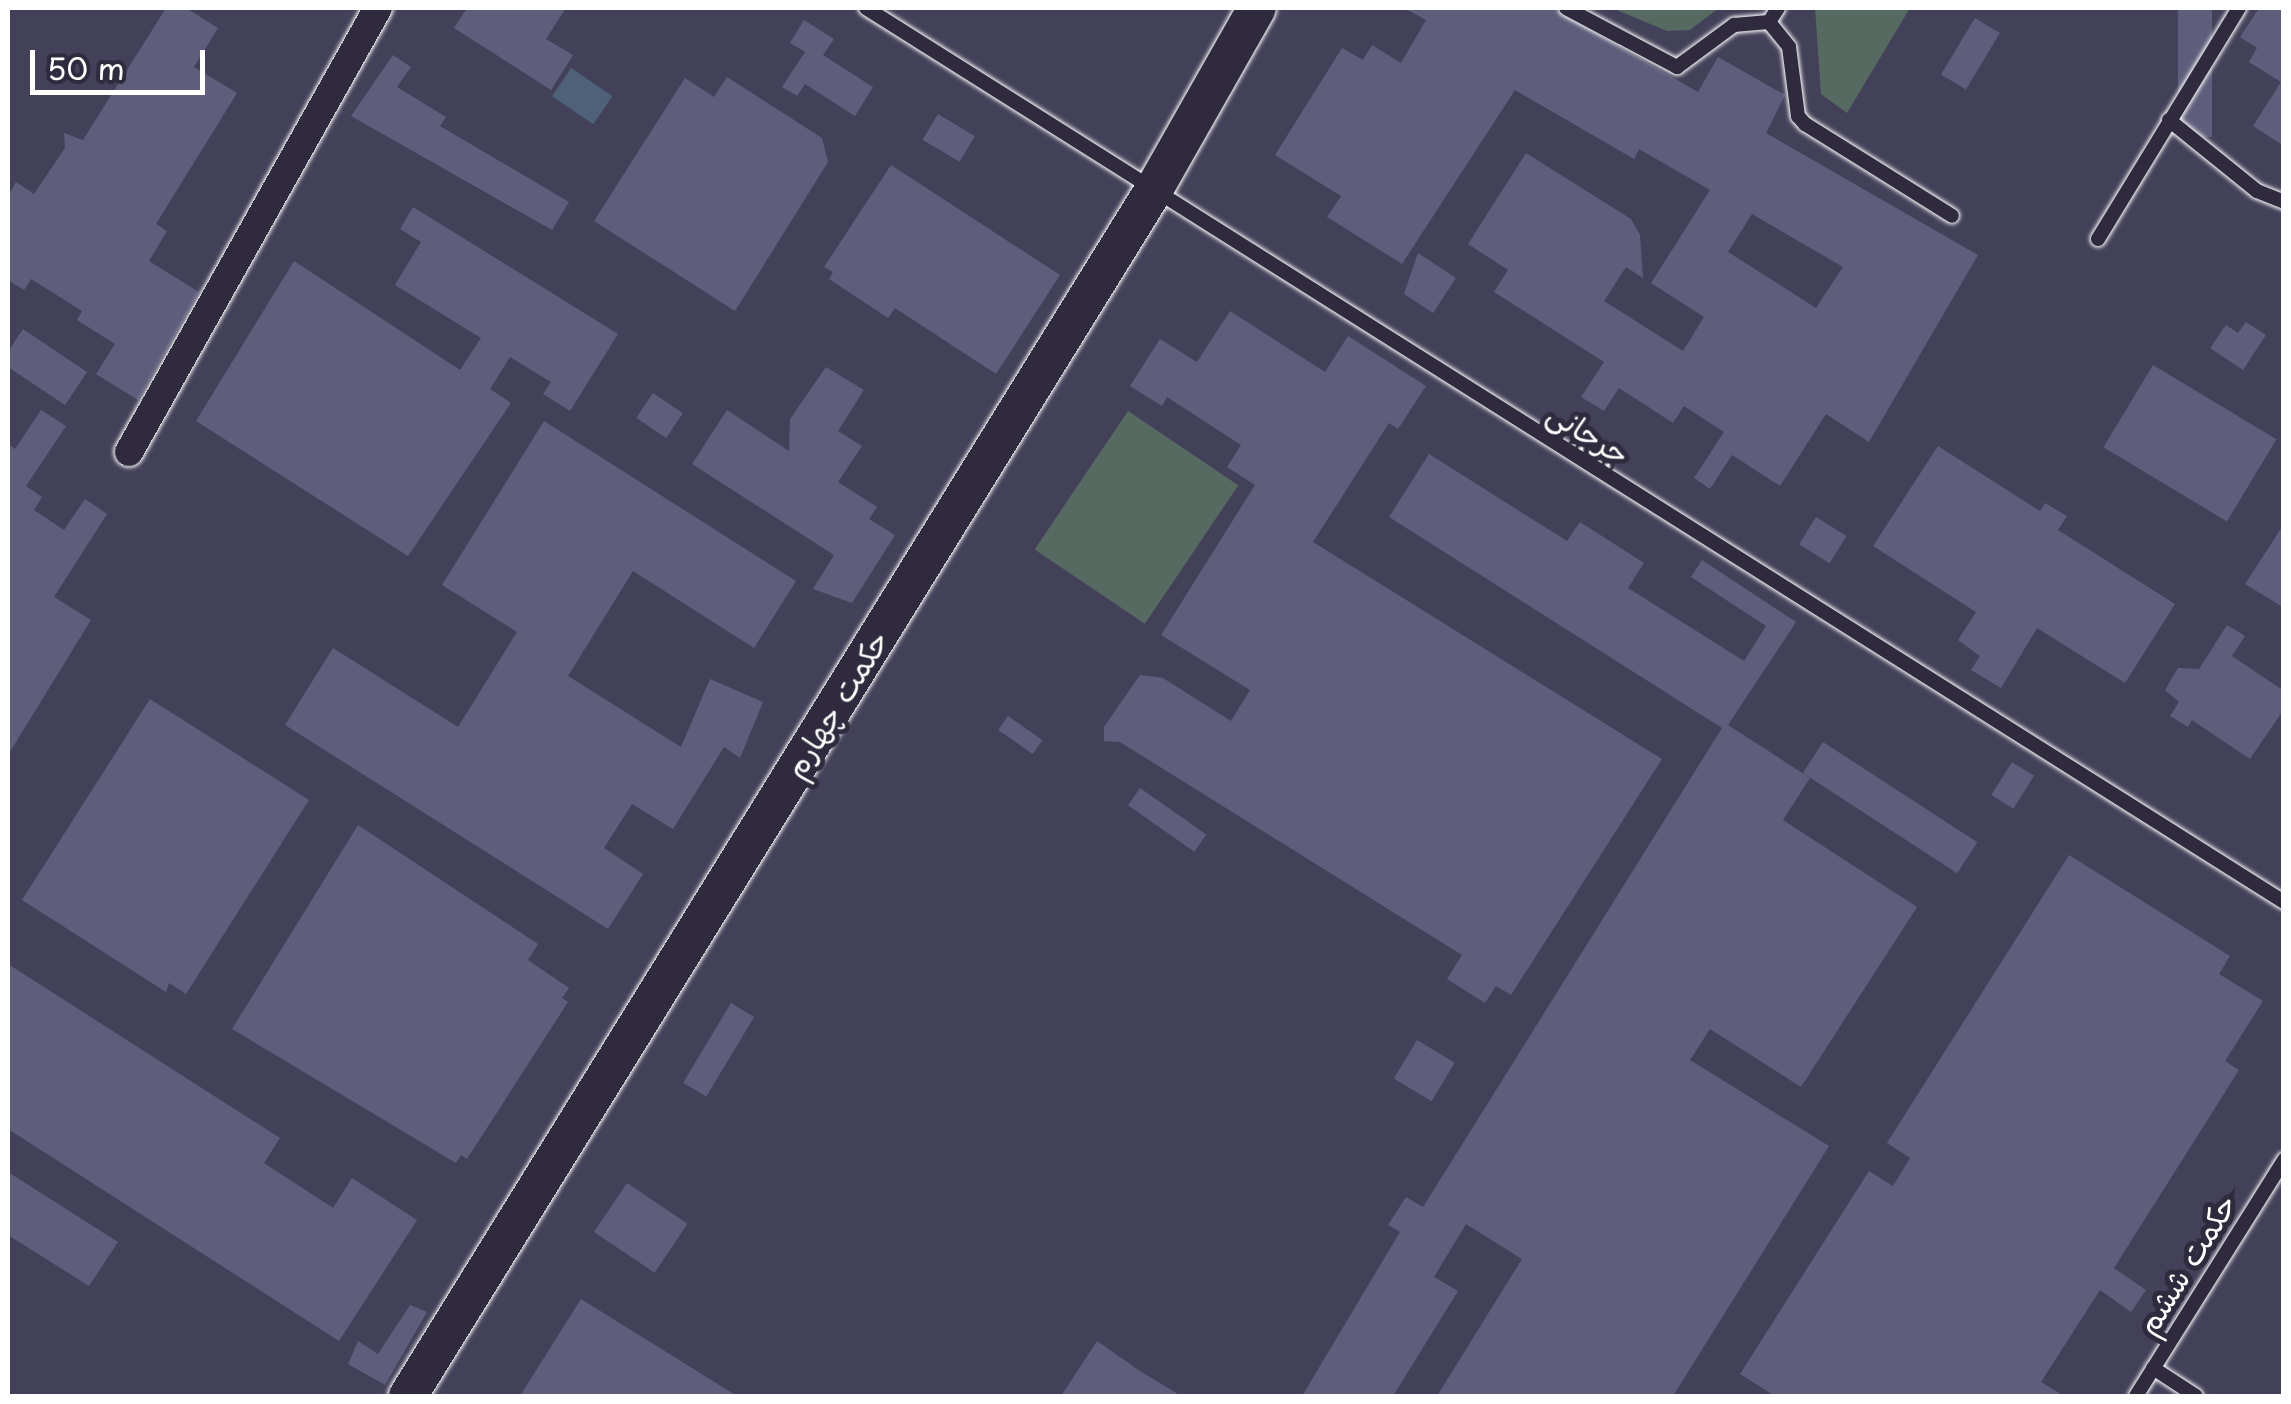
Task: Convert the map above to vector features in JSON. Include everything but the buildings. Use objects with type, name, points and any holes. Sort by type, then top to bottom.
[{"type":"street","points":[[130,452],[378,8]]},
{"type":"street","name":"حکمت چهارم","points":[[408,1396],[1154,191],[1257,8]]},
{"type":"lane","name":"جرجانی","points":[[866,8],[2284,902]]},
{"type":"lane","points":[[1566,8],[1677,67],[1734,25],[1778,8]]},
{"type":"lane","points":[[2098,239],[2239,8]]},
{"type":"lane","points":[[1769,14],[1789,47],[1798,116],[1805,124],[1952,216]]},
{"type":"lane","points":[[2169,120],[2257,191],[2284,202]]},
{"type":"lane","name":"حکمت ششم","points":[[2136,1396],[2284,1160]]},
{"type":"lane","points":[[2154,1368],[2196,1396]]},
{"type":"shaded area","points":[[8,8],[2283,8],[2283,1396],[8,1396]]},
{"type":"green space","points":[[1612,8],[1719,8],[1690,30],[1667,31]]},
{"type":"green space","points":[[1815,8],[1910,8],[1847,113],[1821,94]]},
{"type":"green space","points":[[1128,411],[1238,485],[1145,624],[1035,549]]},
{"type":"water","points":[[571,68],[612,96],[593,124],[552,96]]}]
